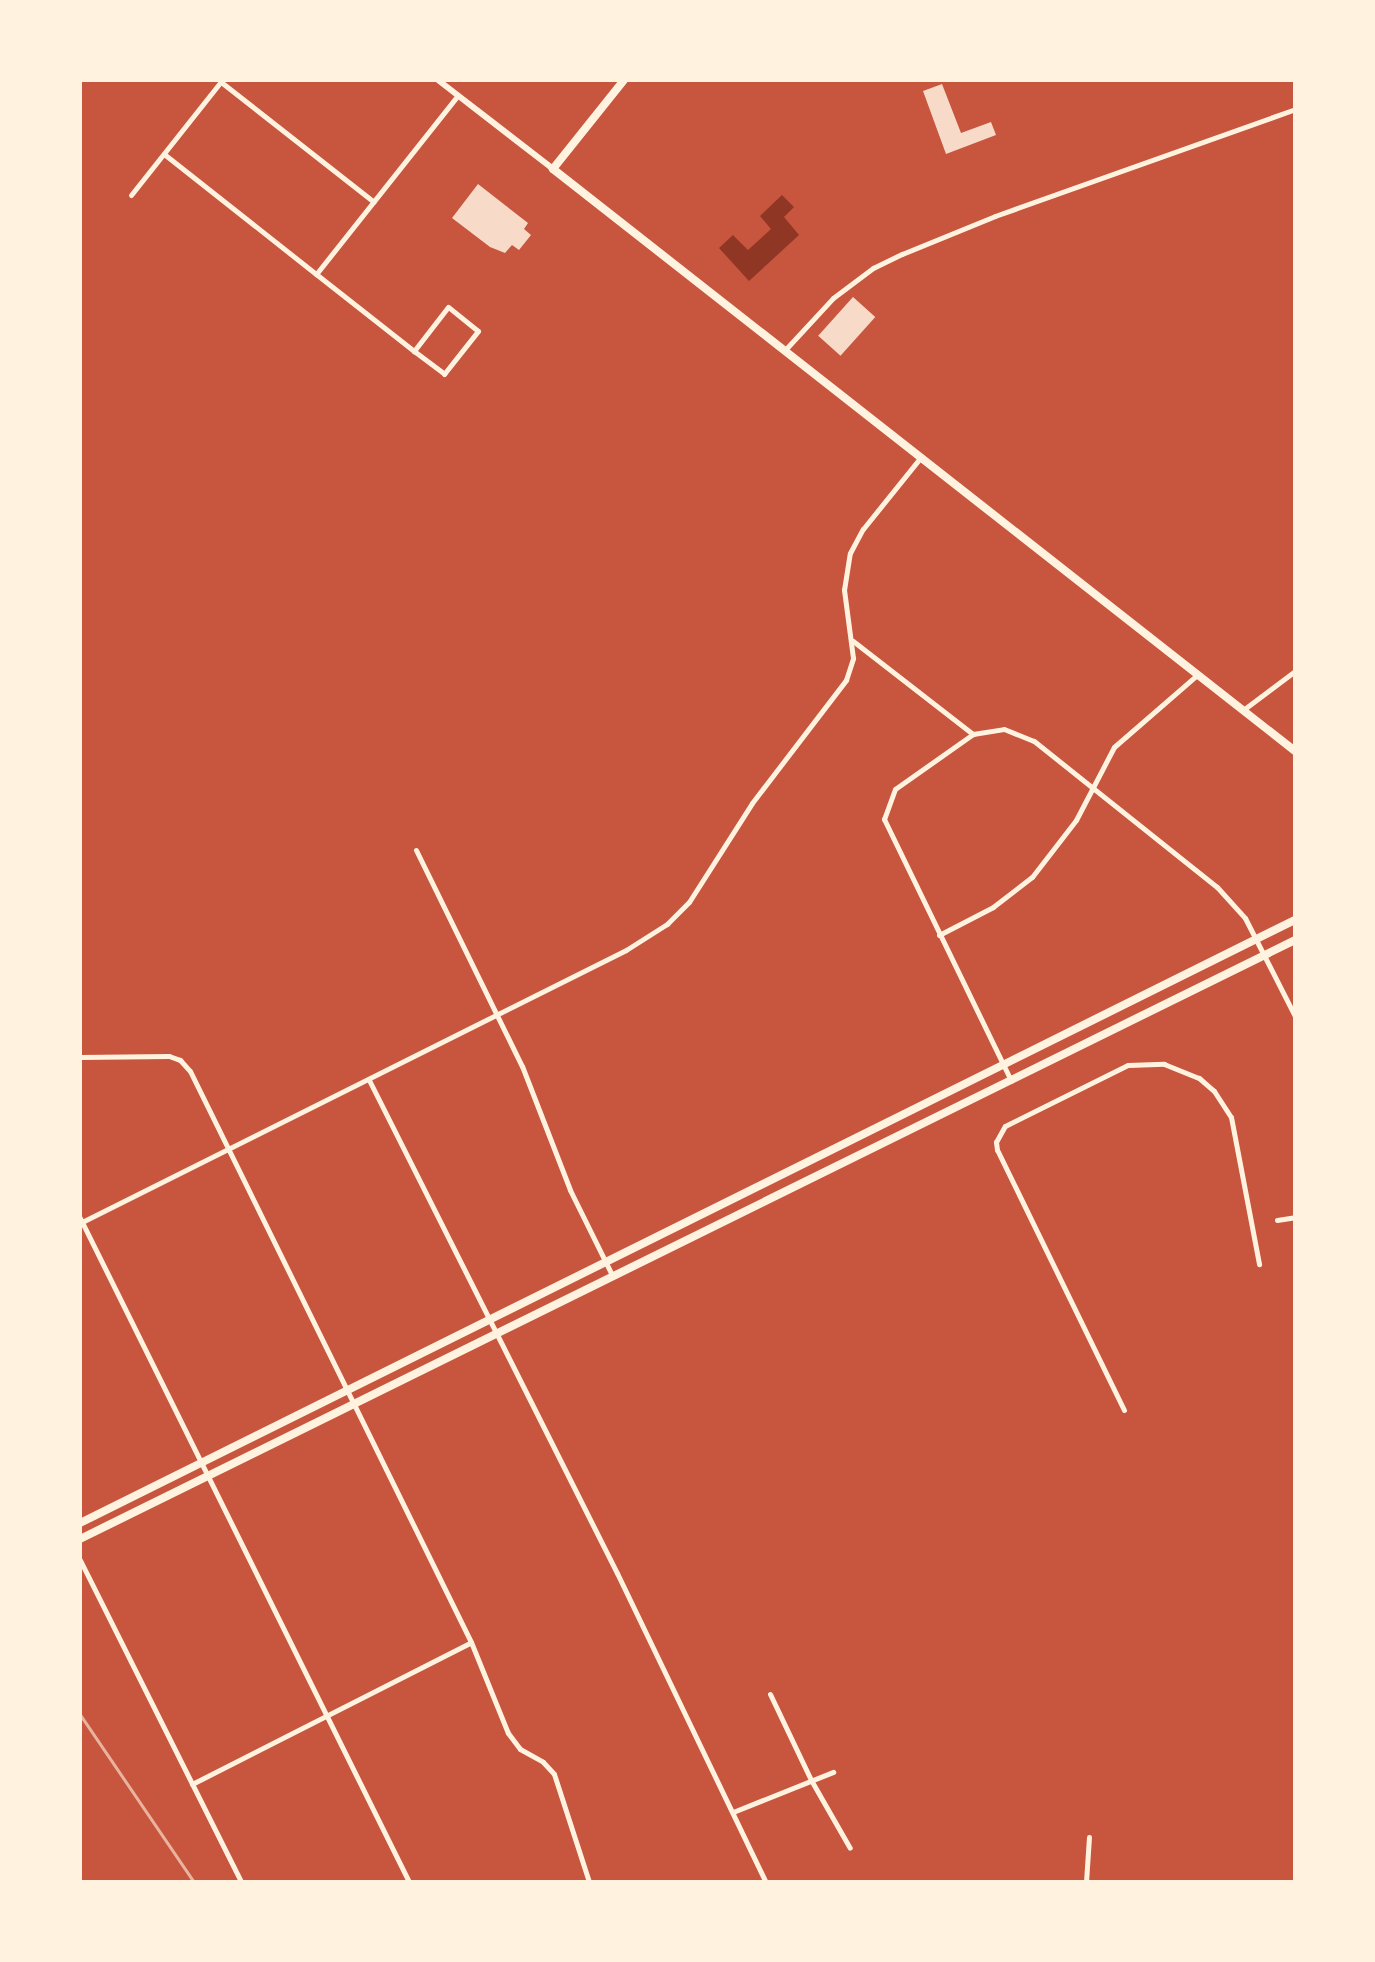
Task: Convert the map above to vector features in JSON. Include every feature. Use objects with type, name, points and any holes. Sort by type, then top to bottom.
[{"type":"main road","points":[[438,80],[1295,750]]},
{"type":"main road","points":[[553,169],[624,80]]},
{"type":"main road","points":[[80,1522],[1295,920]]},
{"type":"main road","points":[[80,1539],[1295,940]]},
{"type":"street","points":[[132,195],[222,81],[374,202]]},
{"type":"street","points":[[316,274],[458,95]]},
{"type":"street","points":[[784,351],[833,298],[873,268],[902,254],[995,216],[1295,109]]},
{"type":"street","points":[[164,154],[316,274],[414,351],[444,374],[478,330],[448,307],[414,351]]},
{"type":"street","points":[[409,1882],[81,1221],[626,950],[677,915],[770,779],[846,680],[852,641],[844,590],[850,553],[863,529],[920,458]]},
{"type":"street","points":[[852,641],[973,734]]},
{"type":"street","points":[[1243,710],[1295,671]]},
{"type":"street","points":[[939,935],[992,907],[1032,877],[1062,842],[1125,734],[1197,675]]},
{"type":"street","points":[[1011,1080],[888,832],[885,808],[894,788],[973,734],[1017,732],[1092,786],[1217,887],[1257,939],[1295,1016]]},
{"type":"street","points":[[416,850],[497,1015],[613,1278]]},
{"type":"street","points":[[80,1057],[169,1056],[180,1060],[190,1071],[471,1642],[514,1742],[554,1774],[589,1882]]},
{"type":"street","points":[[1124,1410],[997,1150],[996,1142],[1005,1126],[1128,1065],[1164,1064],[1199,1078],[1214,1091],[1231,1117],[1259,1264]]},
{"type":"street","points":[[369,1080],[766,1882]]},
{"type":"street","points":[[1277,1220],[1295,1217]]},
{"type":"street","points":[[80,1560],[241,1882]]},
{"type":"street","points":[[192,1784],[471,1642]]},
{"type":"street","points":[[770,1694],[811,1780],[850,1848]]},
{"type":"street","points":[[733,1812],[833,1772]]},
{"type":"street","points":[[1086,1882],[1089,1837]]},
{"type":"shaded area","points":[[782,195],[794,207],[784,217],[799,235],[749,281],[719,248],[733,235],[748,250],[771,229],[760,216]]},
{"type":"building","points":[[942,84],[961,133],[991,122],[996,135],[946,154],[923,91]]},
{"type":"building","points":[[478,184],[528,223],[524,229],[531,235],[519,250],[512,245],[505,253],[490,247],[452,218]]},
{"type":"building","points":[[853,297],[875,317],[840,356],[818,336]]},
{"type":"railway","points":[[80,1714],[194,1882]]}]
